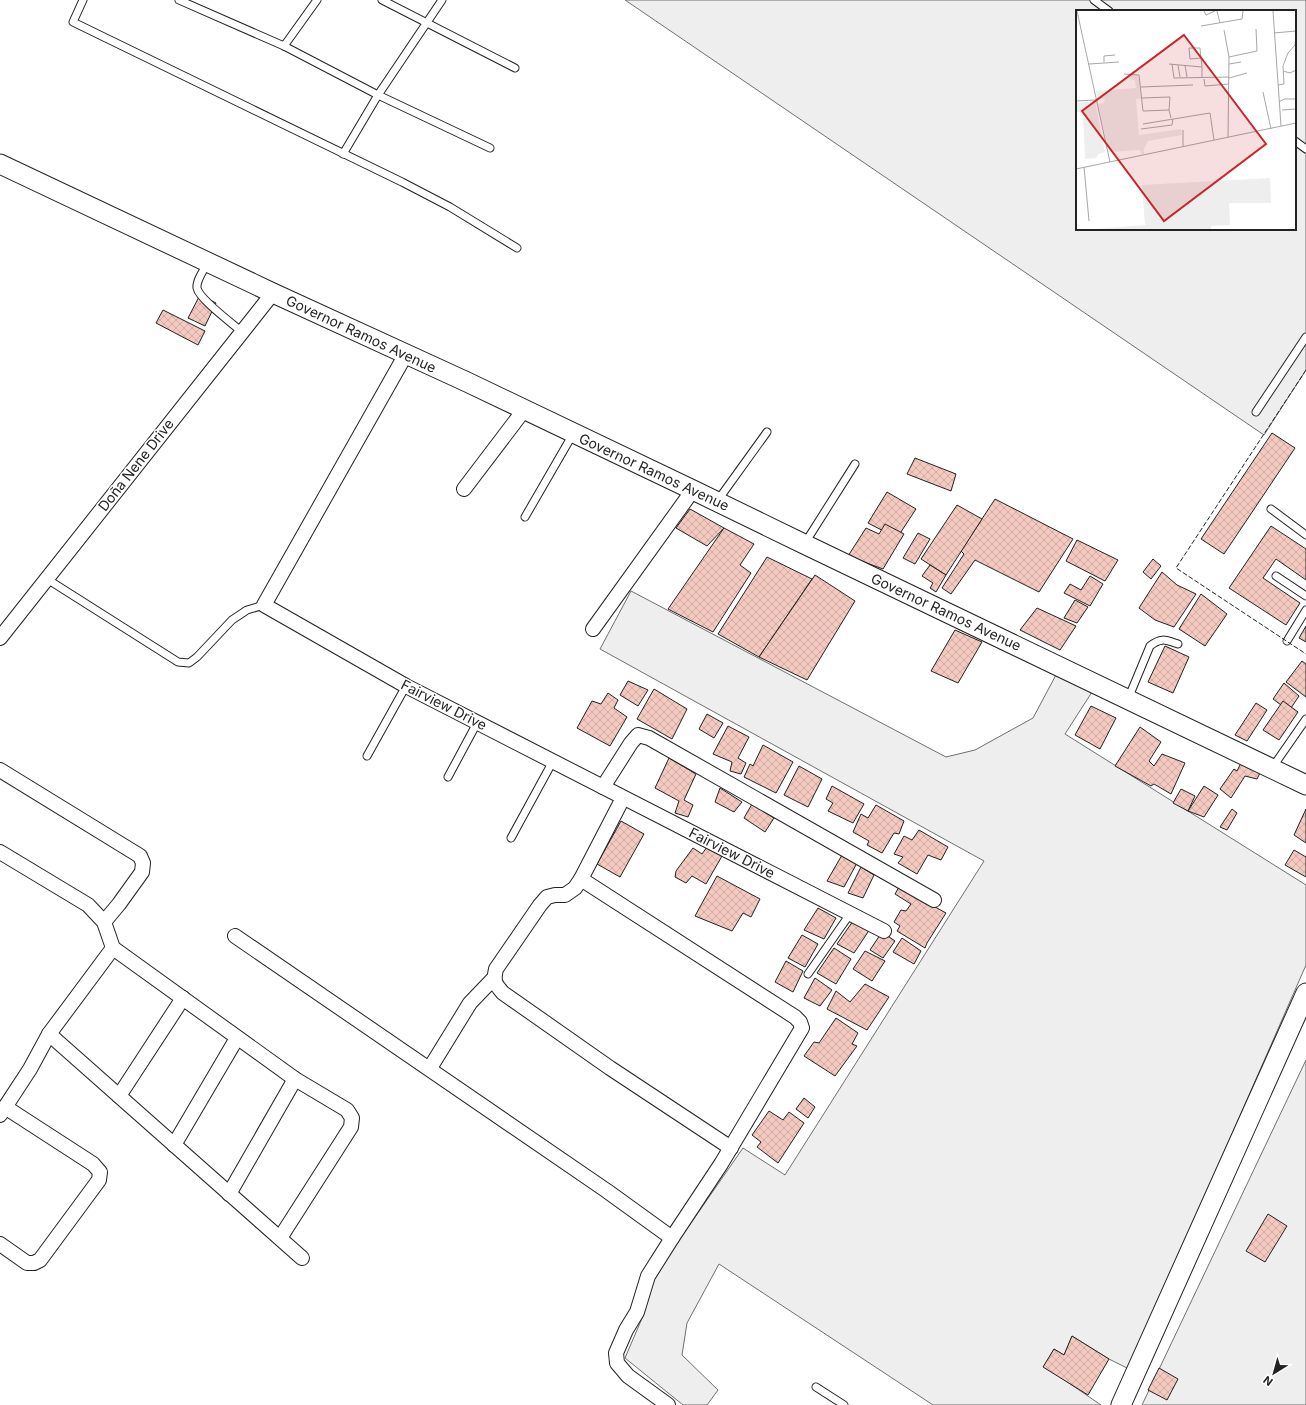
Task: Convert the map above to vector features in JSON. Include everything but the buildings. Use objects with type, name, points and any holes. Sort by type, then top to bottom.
[{"type":"main road","name":"Governor Ramos Avenue","points":[[0,164],[693,490],[1306,785]]},
{"type":"main road","points":[[1121,1405],[1306,993]]},
{"type":"street","name":"Doña Nene Drive","points":[[0,638],[273,293]]},
{"type":"street","points":[[264,604],[406,354]]},
{"type":"street","points":[[464,489],[524,410]]},
{"type":"street","points":[[593,629],[693,490]]},
{"type":"street","name":"Fairview Drive","points":[[264,604],[406,686],[884,931]]},
{"type":"street","points":[[603,787],[631,743],[638,735],[649,738],[934,900]]},
{"type":"street","points":[[0,770],[140,856],[143,863],[142,872],[104,922]]},
{"type":"street","points":[[624,798],[575,888],[565,895],[547,897],[540,905],[496,969],[494,978],[496,985],[503,993],[610,1068],[731,1148]]},
{"type":"street","points":[[0,852],[88,904],[104,922],[113,948],[295,1079],[347,1110],[352,1118],[351,1127],[280,1238]]},
{"type":"street","points":[[581,879],[795,1016],[800,1022],[802,1028],[731,1148],[648,1276],[637,1312],[626,1330],[616,1353],[617,1363],[628,1376],[668,1405]]},
{"type":"street","points":[[235,936],[430,1068],[606,1190],[672,1238]]},
{"type":"street","points":[[0,1244],[27,1263],[34,1264],[40,1260],[99,1180],[100,1172],[93,1164],[3,1111],[30,1069],[49,1034],[113,948]]},
{"type":"street","points":[[430,1068],[470,1003],[494,978]]},
{"type":"street","points":[[119,1096],[183,998]]},
{"type":"street","points":[[49,1034],[302,1258]]},
{"type":"street","points":[[174,1145],[237,1038]]},
{"type":"street","points":[[229,1194],[295,1079]]},
{"type":"lane","points":[[83,0],[73,22],[402,182],[450,207],[517,248]]},
{"type":"lane","points":[[179,0],[284,46],[378,95],[490,148]]},
{"type":"lane","points":[[284,46],[317,0]]},
{"type":"lane","points":[[382,0],[515,68]]},
{"type":"lane","points":[[343,154],[378,95],[442,0]]},
{"type":"lane","points":[[1094,0],[1108,10]]},
{"type":"lane","points":[[1296,142],[1306,149]]},
{"type":"lane","points":[[208,262],[198,283],[197,290],[204,300],[242,332]]},
{"type":"lane","points":[[1256,412],[1306,338]]},
{"type":"lane","points":[[717,502],[767,432]]},
{"type":"lane","points":[[525,517],[574,434]]},
{"type":"lane","points":[[804,544],[855,464]]},
{"type":"lane","points":[[1271,509],[1306,535]]},
{"type":"lane","points":[[1276,576],[1306,596]]},
{"type":"lane","points":[[46,579],[178,662],[189,663],[197,657],[232,620],[247,610],[264,604]]},
{"type":"lane","points":[[1287,641],[1306,610]]},
{"type":"lane","points":[[1128,699],[1150,646],[1156,642],[1166,639],[1178,644]]},
{"type":"lane","points":[[367,756],[406,686]]},
{"type":"lane","points":[[1272,769],[1306,719]]},
{"type":"lane","points":[[448,777],[477,722]]},
{"type":"lane","points":[[511,838],[553,761]]},
{"type":"lane","points":[[808,974],[850,914]]},
{"type":"lane","points":[[816,1387],[844,1405]]},
{"type":"shaded area","points":[[625,0],[1306,0],[1306,370],[1264,435]]},
{"type":"shaded area","points":[[631,591],[946,757],[975,750],[1033,718],[1057,673],[1092,692],[1065,734],[1306,885],[1306,965],[1129,1369],[1109,1359],[1072,1336],[1064,1355],[1054,1349],[1044,1366],[1101,1405],[933,1405],[719,1264],[687,1323],[682,1355],[718,1390],[707,1405],[683,1405],[625,1358],[643,1316],[653,1282],[677,1243],[743,1148],[785,1175],[984,861],[600,649]]},
{"type":"shaded area","points":[[1306,1060],[1306,1405],[1142,1405]]},
{"type":"fence","points":[[1306,370],[1176,568],[1306,654]]}]
